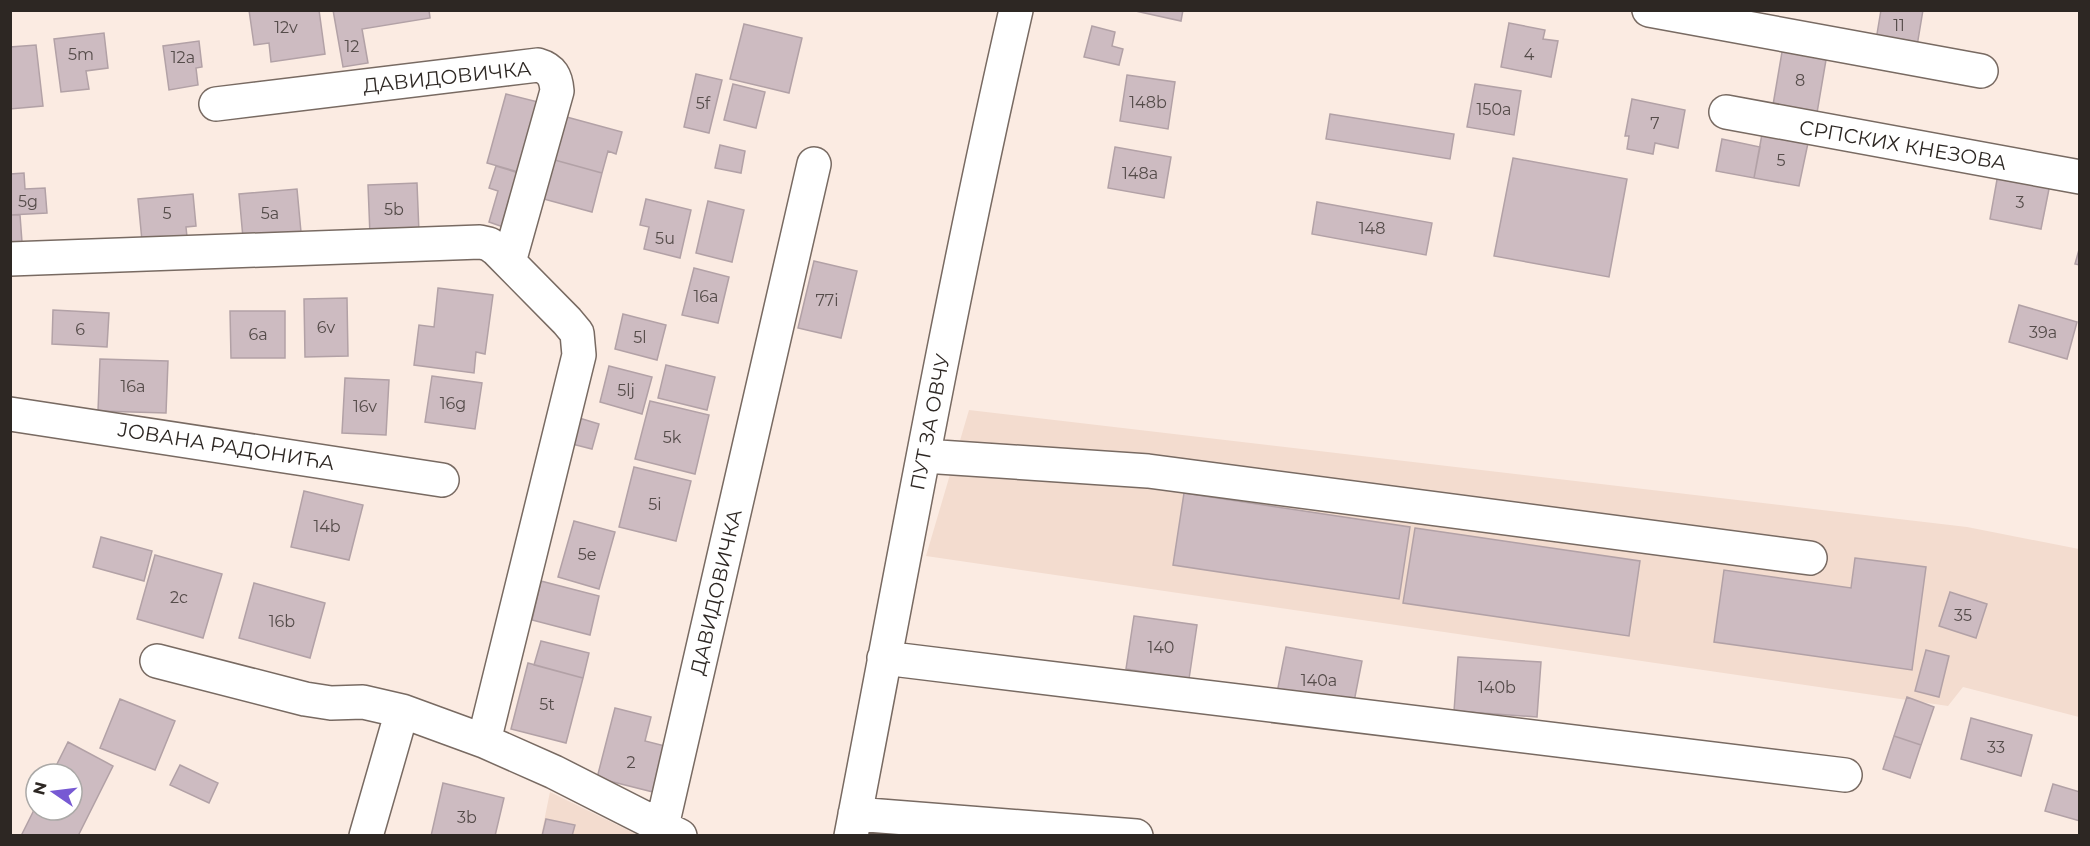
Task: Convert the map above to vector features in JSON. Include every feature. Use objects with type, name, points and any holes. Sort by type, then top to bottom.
[{"type":"street","name":"ПУТ ЗА ОВЧУ","points":[[853,825],[991,117],[1016,10]]},
{"type":"street","points":[[1649,10],[1981,71]]},
{"type":"street","name":"ДАВИДОВИЧКА","points":[[216,104],[538,65],[547,68],[554,74],[557,91],[508,262]]},
{"type":"street","name":"СРПСКИХ КНЕЗОВА","points":[[1726,112],[2079,177]]},
{"type":"street","name":"ДАВИДОВИЧКА","points":[[158,660],[305,699],[331,703],[363,702],[402,711],[484,741],[554,772],[671,831],[814,164]]},
{"type":"street","points":[[10,259],[480,242],[496,249],[577,333],[579,355],[484,741]]},
{"type":"street","name":"ЈОВАНА РАДОНИЋА","points":[[10,414],[442,480]]},
{"type":"street","points":[[924,456],[1148,471],[1810,558]]},
{"type":"street","points":[[884,657],[1845,775]]},
{"type":"street","points":[[366,836],[402,711]]},
{"type":"street","points":[[853,825],[1136,836]]},
{"type":"shaded area","points":[[969,410],[1967,527],[2079,549],[2079,717],[1963,687],[1948,706],[926,556]]},
{"type":"shaded area","points":[[550,792],[638,835],[541,836]]},
{"type":"building","points":[[249,10],[319,10],[325,54],[271,62],[269,43],[254,45]]},
{"type":"building","points":[[333,10],[429,10],[430,18],[362,29],[368,63],[343,67]]},
{"type":"building","points":[[1131,10],[1183,10],[1181,21]]},
{"type":"building","points":[[1881,10],[1923,10],[1917,46],[1876,40]]},
{"type":"building","points":[[1509,23],[1545,30],[1543,39],[1558,41],[1551,77],[1501,67]]},
{"type":"building","points":[[744,24],[802,38],[789,93],[730,79]]},
{"type":"building","points":[[1092,26],[1115,32],[1112,46],[1123,49],[1119,65],[1084,57]]},
{"type":"building","points":[[104,33],[108,68],[86,71],[89,89],[61,92],[54,39]]},
{"type":"building","points":[[199,41],[202,67],[196,68],[198,85],[169,90],[163,46]]},
{"type":"building","points":[[36,45],[43,106],[10,109],[10,47]]},
{"type":"building","points":[[1783,46],[1827,54],[1817,113],[1773,105]]},
{"type":"building","points":[[696,74],[722,80],[709,133],[684,127]]},
{"type":"building","points":[[1127,75],[1175,82],[1168,129],[1120,121]]},
{"type":"building","points":[[733,84],[765,92],[756,128],[724,120]]},
{"type":"building","points":[[1475,84],[1521,91],[1514,135],[1467,127]]},
{"type":"building","points":[[506,94],[542,103],[522,173],[487,163]]},
{"type":"building","points":[[1632,99],[1685,110],[1678,148],[1655,143],[1653,154],[1627,149],[1629,136],[1625,136]]},
{"type":"building","points":[[1330,114],[1454,134],[1450,159],[1326,139]]},
{"type":"building","points":[[563,116],[622,132],[616,154],[608,151],[602,173],[551,159]]},
{"type":"building","points":[[1762,134],[1808,143],[1799,186],[1754,178]]},
{"type":"building","points":[[1722,139],[1760,147],[1754,178],[1716,171]]},
{"type":"building","points":[[720,145],[745,151],[741,173],[715,168]]},
{"type":"building","points":[[1115,147],[1171,157],[1164,198],[1108,188]]},
{"type":"building","points":[[1513,158],[1627,179],[1609,277],[1494,256]]},
{"type":"building","points":[[551,159],[602,173],[592,212],[540,198]]},
{"type":"building","points":[[496,166],[522,174],[506,228],[489,222],[498,191],[489,188]]},
{"type":"building","points":[[24,173],[25,189],[45,188],[47,213],[10,215],[10,174]]},
{"type":"building","points":[[1998,174],[2050,184],[2041,229],[1990,219]]},
{"type":"building","points":[[417,183],[419,233],[370,235],[368,185]]},
{"type":"building","points":[[297,189],[301,232],[243,238],[239,194]]},
{"type":"building","points":[[193,194],[196,226],[186,227],[187,237],[142,241],[138,199]]},
{"type":"building","points":[[646,199],[691,210],[680,258],[644,249],[649,227],[640,225]]},
{"type":"building","points":[[708,201],[744,210],[732,262],[696,253]]},
{"type":"building","points":[[1317,202],[1432,223],[1426,255],[1312,234]]},
{"type":"building","points":[[10,215],[20,215],[22,242],[10,243]]},
{"type":"building","points":[[2080,246],[2080,265],[2075,264]]},
{"type":"building","points":[[814,261],[857,271],[841,338],[798,328]]},
{"type":"building","points":[[694,268],[729,277],[718,323],[682,315]]},
{"type":"building","points":[[438,288],[493,295],[485,354],[476,352],[474,373],[414,365],[419,325],[434,327]]},
{"type":"building","points":[[347,298],[348,356],[305,357],[304,299]]},
{"type":"building","points":[[2019,305],[2077,322],[2067,359],[2009,342]]},
{"type":"building","points":[[53,310],[109,313],[107,347],[52,344]]},
{"type":"building","points":[[230,311],[285,311],[285,358],[231,358]]},
{"type":"building","points":[[623,314],[666,325],[657,360],[615,349]]},
{"type":"building","points":[[100,359],[168,361],[166,413],[98,411]]},
{"type":"building","points":[[666,365],[715,377],[707,410],[658,398]]},
{"type":"building","points":[[609,366],[652,377],[642,414],[600,402]]},
{"type":"building","points":[[432,376],[482,383],[475,429],[425,422]]},
{"type":"building","points":[[345,378],[389,380],[386,435],[342,433]]},
{"type":"building","points":[[650,401],[709,415],[695,474],[635,459]]},
{"type":"building","points":[[576,417],[599,424],[592,449],[568,443]]},
{"type":"building","points":[[634,467],[691,481],[676,541],[619,527]]},
{"type":"building","points":[[304,491],[363,505],[349,560],[291,547]]},
{"type":"building","points":[[1184,493],[1410,527],[1399,599],[1173,565]]},
{"type":"building","points":[[574,521],[615,532],[599,589],[558,577]]},
{"type":"building","points":[[1415,528],[1640,561],[1629,636],[1403,603]]},
{"type":"building","points":[[101,537],[152,551],[144,581],[93,567]]},
{"type":"building","points":[[155,555],[222,574],[203,638],[137,619]]},
{"type":"building","points":[[1855,558],[1926,567],[1912,670],[1714,642],[1724,570],[1851,588]]},
{"type":"building","points":[[541,581],[599,596],[590,635],[532,620]]},
{"type":"building","points":[[254,583],[325,603],[310,658],[239,638]]},
{"type":"building","points":[[1950,592],[1987,604],[1976,638],[1939,626]]},
{"type":"building","points":[[1134,616],[1197,625],[1189,679],[1126,669]]},
{"type":"building","points":[[541,641],[589,653],[583,678],[534,665]]},
{"type":"building","points":[[1286,647],[1362,661],[1352,712],[1276,698]]},
{"type":"building","points":[[1926,650],[1949,656],[1939,697],[1915,691]]},
{"type":"building","points":[[1458,657],[1541,662],[1537,717],[1454,711]]},
{"type":"building","points":[[528,663],[583,678],[566,743],[511,729]]},
{"type":"building","points":[[1907,697],[1934,707],[1921,745],[1894,736]]},
{"type":"building","points":[[120,699],[175,721],[155,770],[100,748]]},
{"type":"building","points":[[615,708],[651,717],[645,741],[665,746],[653,792],[597,778]]},
{"type":"building","points":[[1971,718],[2032,735],[2021,776],[1961,759]]},
{"type":"building","points":[[1894,736],[1921,745],[1910,778],[1883,769]]},
{"type":"building","points":[[68,742],[113,766],[78,836],[21,836],[28,822],[84,822],[84,762],[58,762]]},
{"type":"building","points":[[180,765],[218,783],[209,803],[170,785]]},
{"type":"building","points":[[443,783],[504,798],[495,836],[431,836]]},
{"type":"building","points":[[2053,784],[2080,792],[2080,821],[2045,811]]},
{"type":"building","points":[[546,819],[575,825],[572,836],[542,836]]}]
